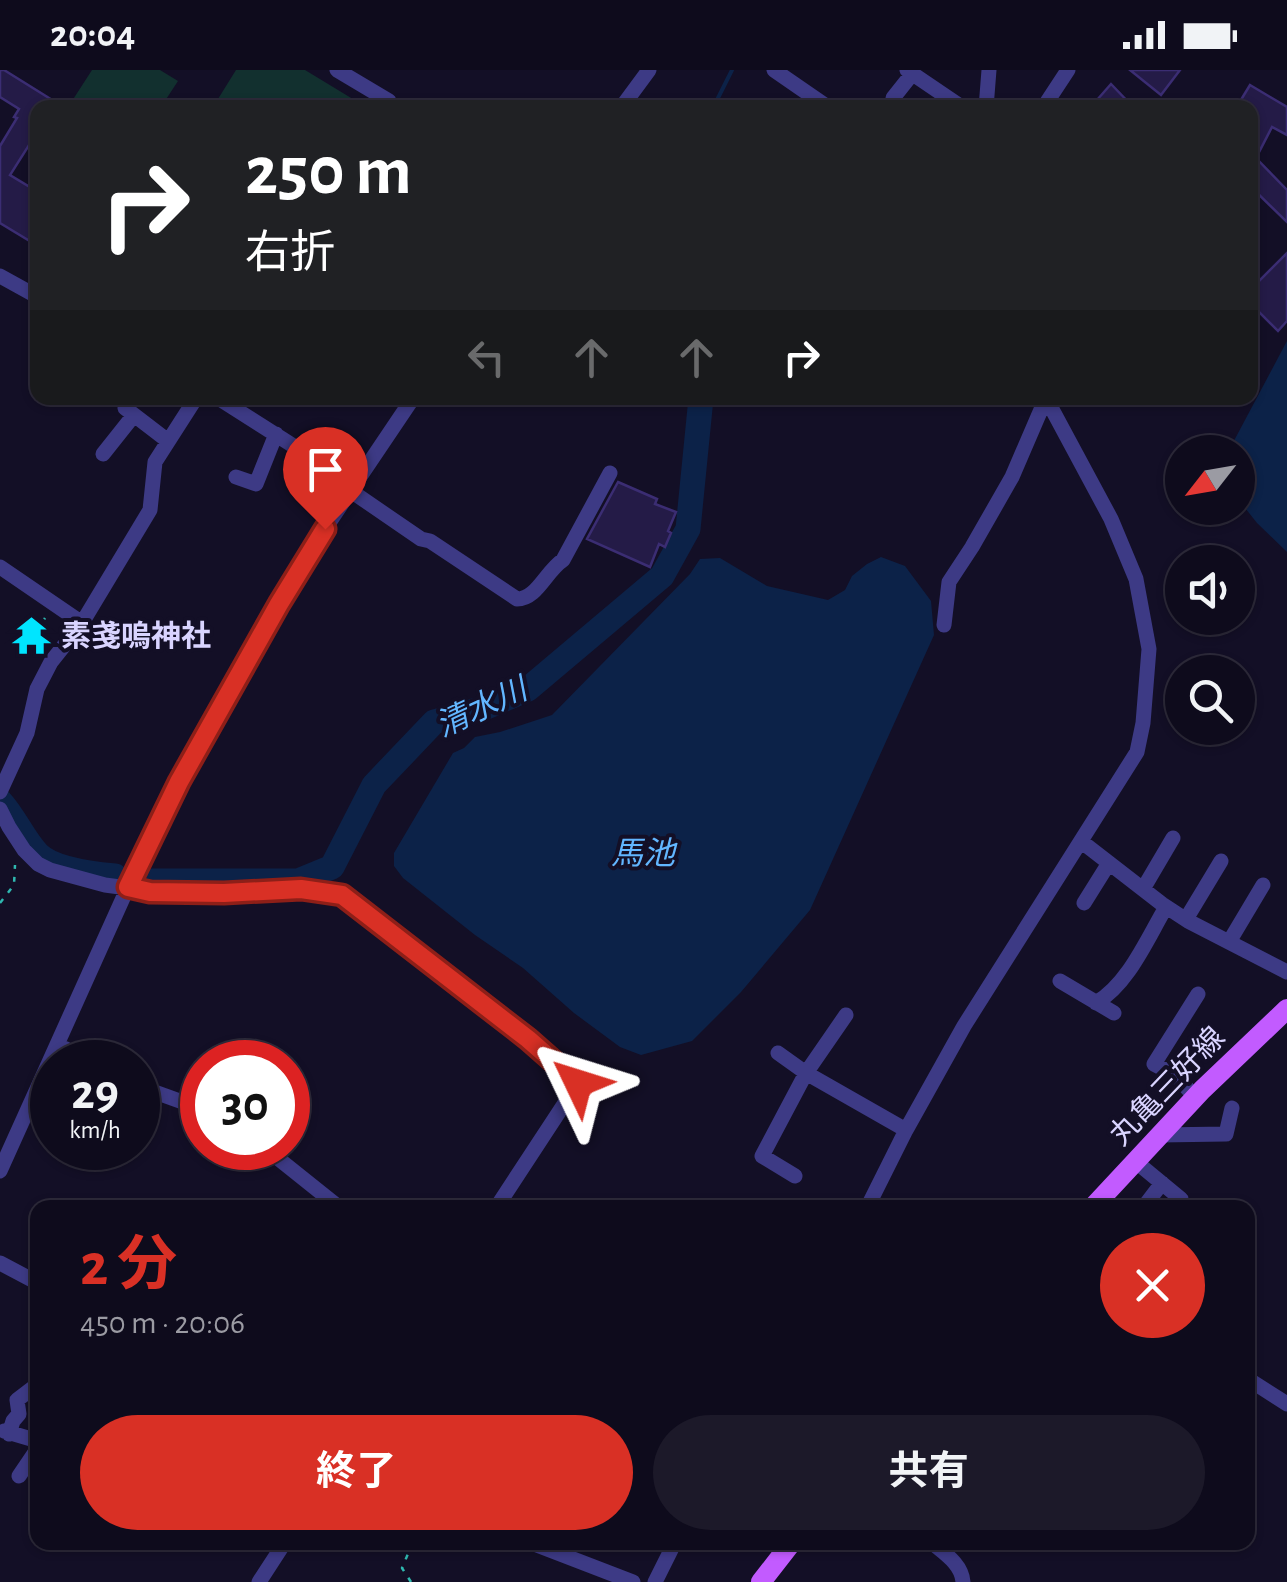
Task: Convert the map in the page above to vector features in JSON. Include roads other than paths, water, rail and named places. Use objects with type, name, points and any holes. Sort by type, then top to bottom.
[{"type":"main road","name":"丸亀三好線","points":[[1099,1200],[1195,1096],[1287,1009]]},
{"type":"main road","points":[[761,1582],[786,1550]]},
{"type":"street","points":[[337,70],[388,100]]},
{"type":"street","points":[[627,100],[649,70]]},
{"type":"street","points":[[987,100],[989,70]]},
{"type":"street","points":[[1048,100],[1068,70]]},
{"type":"street","points":[[778,71],[819,100]]},
{"type":"street","points":[[893,98],[909,72],[951,100]]},
{"type":"street","points":[[0,276],[30,293]]},
{"type":"street","points":[[1,786],[27,734],[37,689],[150,510],[156,462],[191,405]]},
{"type":"street","points":[[229,405],[421,539],[430,541],[517,600],[530,597],[563,560],[610,473]]},
{"type":"street","points":[[60,1040],[179,782],[312,548],[408,405]]},
{"type":"street","points":[[944,625],[949,582],[1012,477],[1043,405]]},
{"type":"street","points":[[871,1200],[964,1026],[1137,752],[1149,649],[1136,579],[1111,519],[1050,405]]},
{"type":"street","points":[[103,454],[129,411],[168,441]]},
{"type":"street","points":[[236,477],[256,484],[276,434]]},
{"type":"street","points":[[0,567],[82,623]]},
{"type":"street","points":[[0,810],[8,828],[38,864],[105,885],[150,892],[301,889],[342,895],[528,1039],[578,1083],[501,1200]]},
{"type":"street","points":[[1143,889],[1173,838]]},
{"type":"street","points":[[1082,842],[1166,907],[1287,972]]},
{"type":"street","points":[[1186,919],[1222,861]]},
{"type":"street","points":[[1084,903],[1110,863]]},
{"type":"street","points":[[1229,942],[1263,885]]},
{"type":"street","points":[[1096,1003],[1110,994],[1125,974],[1166,907]]},
{"type":"street","points":[[1060,982],[1114,1014]]},
{"type":"street","points":[[1195,1096],[1176,1075],[1154,1064],[1160,1040],[1198,994]]},
{"type":"street","points":[[795,1176],[762,1156],[806,1072],[846,1015]]},
{"type":"street","points":[[778,1053],[906,1130]]},
{"type":"street","points":[[0,1171],[30,1106]]},
{"type":"street","points":[[1159,1134],[1226,1134],[1232,1108]]},
{"type":"street","points":[[1135,1161],[1181,1199]]},
{"type":"street","points":[[292,1170],[330,1200]]},
{"type":"street","points":[[1149,1200],[1162,1183]]},
{"type":"street","points":[[0,1263],[30,1279]]},
{"type":"street","points":[[1255,1383],[1287,1404]]},
{"type":"street","points":[[30,1390],[17,1400],[19,1414],[4,1431],[30,1442]]},
{"type":"street","points":[[19,1476],[30,1458]]},
{"type":"street","points":[[258,1582],[280,1550]]},
{"type":"street","points":[[550,1550],[633,1582]]},
{"type":"street","points":[[654,1582],[670,1550]]},
{"type":"street","points":[[940,1550],[962,1574],[962,1582]]},
{"type":"water","points":[[1287,341],[1287,552],[1255,520],[1255,435],[1237,435],[1253,405],[1258,405],[1258,396]]},
{"type":"water","name":"馬池","points":[[881,557],[905,566],[931,601],[934,635],[810,910],[741,992],[692,1041],[641,1055],[620,1047],[403,878],[394,866],[394,853],[453,753],[475,737],[552,715],[690,574],[700,559],[720,558],[767,586],[828,600],[845,590],[852,576]]},
{"type":"waterway","name":"清水川","points":[[717,100],[732,70]]},
{"type":"waterway","name":"清水川","points":[[150,881],[298,881],[332,867],[374,785],[434,722],[484,708],[528,689],[662,576],[688,529],[700,405]]},
{"type":"waterway","name":"清水川","points":[[0,801],[45,859],[74,870],[115,876]]},
{"type":"place","name":"素戔嗚神社","points":[[31,636]]}]
